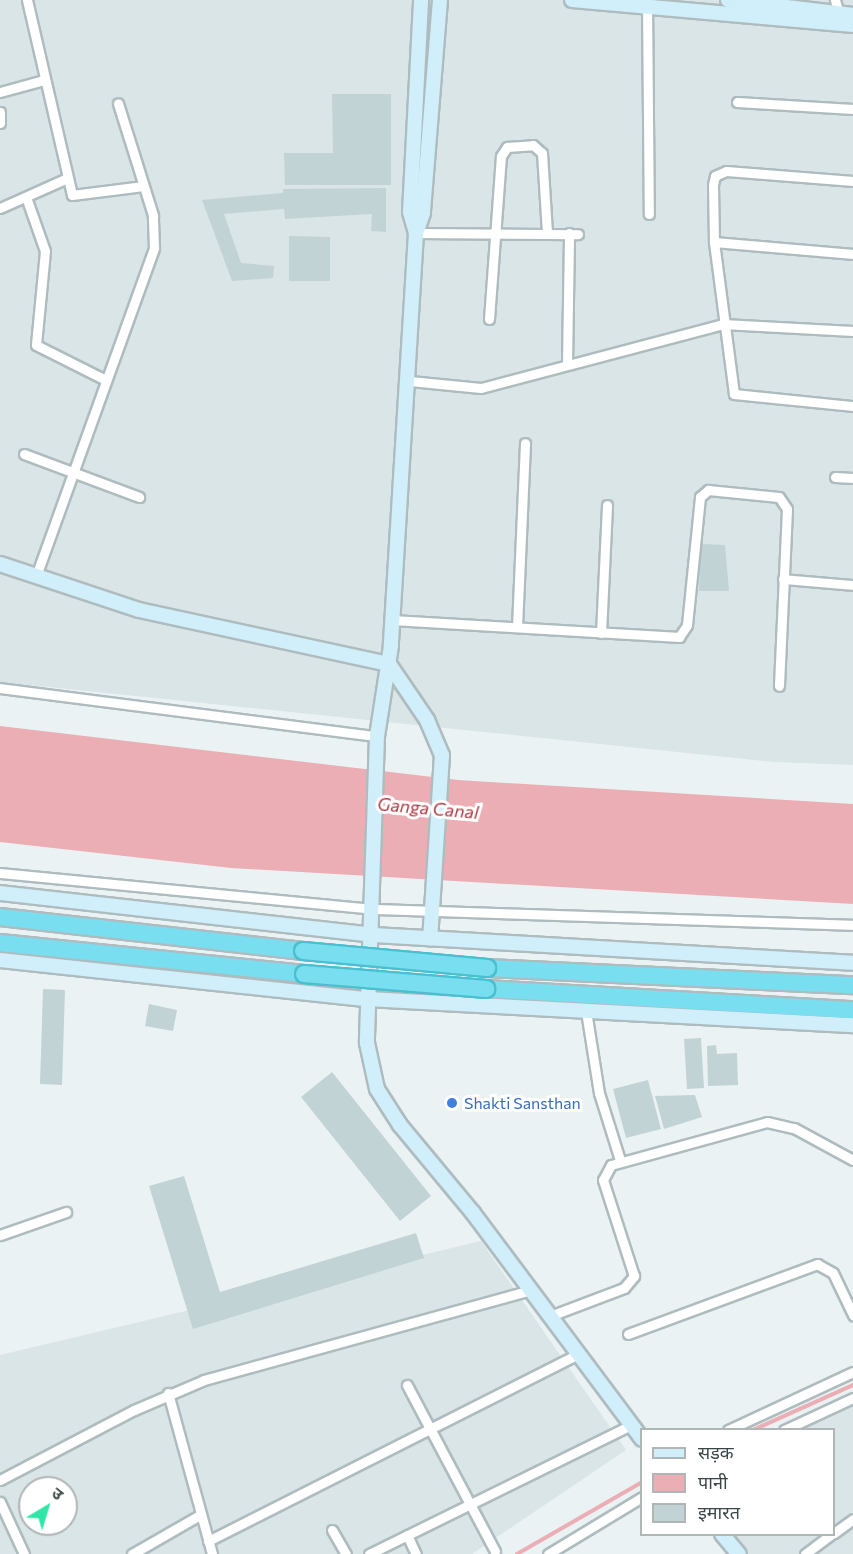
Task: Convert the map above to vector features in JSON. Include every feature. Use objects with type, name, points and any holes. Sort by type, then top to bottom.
[{"type":"highway","points":[[0,917],[303,951],[487,968],[853,985]]},
{"type":"highway","points":[[0,943],[304,974],[486,989],[853,1010]]},
{"type":"main road","points":[[416,233],[410,212],[421,0]]},
{"type":"main road","points":[[440,0],[423,213],[416,233],[410,381],[392,620],[388,664],[376,736],[374,890],[367,1044],[377,1089],[640,1436]]},
{"type":"main road","points":[[572,0],[647,3],[853,25]]},
{"type":"main road","points":[[728,0],[846,14]]},
{"type":"main road","points":[[0,564],[140,610],[388,664],[437,737],[443,767],[430,939]]},
{"type":"main road","points":[[0,893],[430,939],[853,963]]},
{"type":"main road","points":[[0,960],[368,999],[853,1025]]},
{"type":"main road","points":[[724,1536],[737,1553]]},
{"type":"street","points":[[27,0],[65,179],[78,198],[143,186]]},
{"type":"street","points":[[835,0],[846,14]]},
{"type":"street","points":[[647,3],[650,214]]},
{"type":"street","points":[[0,92],[44,80]]},
{"type":"street","points":[[737,102],[853,109]]},
{"type":"street","points":[[36,576],[154,248],[157,230],[118,103]]},
{"type":"street","points":[[0,112],[0,123]]},
{"type":"street","points":[[489,319],[498,233],[501,156],[507,147],[533,145],[545,159],[547,232]]},
{"type":"street","points":[[853,181],[720,172],[713,185],[714,242],[734,394],[853,406]]},
{"type":"street","points":[[0,208],[65,179]]},
{"type":"street","points":[[26,197],[45,251],[36,345],[106,380]]},
{"type":"street","points":[[416,233],[573,233],[567,364]]},
{"type":"street","points":[[714,242],[853,254]]},
{"type":"street","points":[[410,381],[481,388],[723,324],[853,331]]},
{"type":"street","points":[[517,627],[525,443]]},
{"type":"street","points":[[24,454],[72,474],[139,497]]},
{"type":"street","points":[[835,477],[853,478]]},
{"type":"street","points":[[392,620],[673,639],[684,632],[700,497],[708,490],[783,499],[779,686]]},
{"type":"street","points":[[601,633],[607,505]]},
{"type":"street","points":[[783,579],[853,585]]},
{"type":"street","points":[[0,688],[376,736]]},
{"type":"street","points":[[0,873],[433,913],[853,925]]},
{"type":"street","points":[[586,1011],[599,1093],[620,1160]]},
{"type":"street","points":[[550,1316],[624,1288],[634,1276],[603,1180],[605,1171],[620,1160],[766,1122],[794,1128],[853,1160]]},
{"type":"street","points":[[0,1235],[66,1212]]},
{"type":"street","points":[[628,1334],[818,1264],[833,1273],[853,1315]]},
{"type":"street","points":[[0,1480],[168,1393],[531,1290]]},
{"type":"street","points":[[208,1541],[579,1354]]},
{"type":"street","points":[[732,1428],[853,1372]]},
{"type":"street","points":[[407,1385],[495,1551]]},
{"type":"street","points":[[168,1393],[198,1516],[213,1554]]},
{"type":"street","points":[[788,1428],[853,1398]]},
{"type":"street","points":[[369,1554],[472,1507],[631,1425]]},
{"type":"street","points":[[548,1554],[640,1498]]},
{"type":"street","points":[[0,1502],[24,1554]]},
{"type":"street","points":[[132,1554],[198,1516]]},
{"type":"street","points":[[835,1532],[853,1519]]},
{"type":"street","points":[[332,1530],[346,1554]]},
{"type":"street","points":[[407,1535],[416,1554]]},
{"type":"street","points":[[805,1554],[830,1536]]},
{"type":"shaded area","points":[[0,0],[853,0],[853,765],[774,762],[0,682]]},
{"type":"shaded area","points":[[481,1241],[626,1450],[472,1554],[0,1554],[0,1355]]},
{"type":"shaded area","points":[[853,1401],[853,1554],[743,1554],[729,1536],[835,1536],[835,1428],[792,1428]]},
{"type":"water","name":"Ganga Canal","points":[[0,726],[458,780],[853,804],[853,904],[231,868],[0,842]]},
{"type":"building","points":[[332,94],[391,94],[391,185],[285,185],[284,153],[333,153]]},
{"type":"building","points":[[386,188],[386,232],[371,231],[372,214],[285,219],[284,209],[224,214],[241,263],[274,266],[273,278],[232,281],[202,200],[283,193],[283,189]]},
{"type":"building","points":[[289,236],[330,237],[330,281],[289,281]]},
{"type":"building","points":[[701,544],[725,545],[729,591],[699,591]]},
{"type":"building","points":[[43,989],[65,990],[62,1085],[40,1084]]},
{"type":"building","points":[[149,1004],[177,1010],[173,1031],[145,1026]]},
{"type":"building","points":[[701,1038],[704,1088],[687,1089],[684,1039]]},
{"type":"building","points":[[716,1045],[717,1054],[737,1053],[738,1085],[708,1086],[707,1046]]},
{"type":"building","points":[[332,1072],[431,1196],[400,1221],[301,1097]]},
{"type":"building","points":[[648,1080],[661,1129],[626,1138],[613,1089]]},
{"type":"building","points":[[695,1095],[702,1117],[664,1129],[655,1096]]},
{"type":"building","points":[[184,1176],[220,1292],[416,1233],[424,1258],[193,1329],[149,1186]]},
{"type":"waterway","points":[[757,1428],[853,1385]]},
{"type":"waterway","points":[[517,1554],[640,1483]]},
{"type":"place","name":"Shakti Sansthan","points":[[452,1103]]}]
